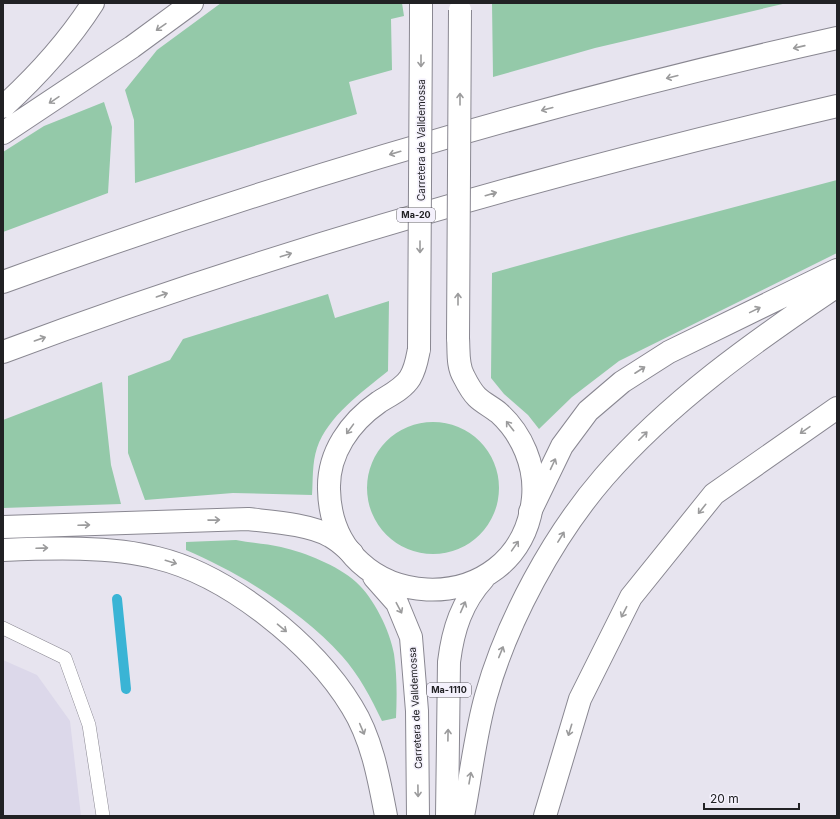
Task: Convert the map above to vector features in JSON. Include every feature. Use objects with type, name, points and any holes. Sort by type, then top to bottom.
[{"type":"main road","points":[[3,107],[33,80],[65,43],[93,3]]},
{"type":"main road","points":[[3,133],[132,47],[192,3]]},
{"type":"main road","name":"Ma-1110","points":[[447,816],[449,662],[454,630],[467,599],[488,574],[498,566],[522,536],[530,512],[533,482],[530,466],[523,445],[510,425],[500,414],[477,397],[463,376],[459,365],[460,6]]},
{"type":"main road","name":"Carretera de Valldemossa","points":[[418,816],[417,711],[411,637],[397,603],[358,560],[335,523],[329,490],[330,472],[335,455],[352,425],[378,402],[403,387],[410,378],[417,364],[419,349],[421,12]]},
{"type":"main road","points":[[3,282],[153,229],[390,154],[597,96],[837,38]]},
{"type":"main road","name":"Ma-20","points":[[3,352],[160,296],[379,226],[620,159],[837,106]]},
{"type":"main road","points":[[530,512],[562,446],[588,411],[622,382],[676,349],[837,270]]},
{"type":"main road","points":[[463,816],[486,697],[497,662],[526,597],[548,557],[583,504],[625,454],[668,413],[723,368],[837,286]]},
{"type":"main road","points":[[545,816],[580,699],[631,597],[714,494],[837,408]]},
{"type":"main road","points":[[3,527],[248,519],[274,522],[330,535],[358,560]]},
{"type":"main road","points":[[3,550],[49,548],[129,553],[156,558],[179,564],[205,576],[239,596],[296,640],[319,662],[352,707],[372,756],[386,816]]},
{"type":"main road","name":"Ma-1110","points":[[358,560],[395,584],[419,590],[438,590],[459,587],[488,574]]},
{"type":"lane","points":[[3,628],[65,658],[89,725],[103,816]]},
{"type":"shaded area","points":[[3,660],[37,675],[70,721],[81,816],[3,816]]},
{"type":"green space","points":[[221,3],[402,3],[404,16],[391,19],[392,70],[349,82],[357,114],[135,183],[134,120],[125,90],[157,50]]},
{"type":"green space","points":[[492,3],[787,3],[595,48],[493,77]]},
{"type":"green space","points":[[104,102],[112,127],[108,193],[3,232],[3,152],[44,126]]},
{"type":"green space","points":[[837,180],[837,253],[619,361],[572,397],[539,429],[528,415],[504,394],[491,378],[492,273]]},
{"type":"green space","points":[[328,294],[335,318],[389,301],[388,371],[347,405],[337,415],[322,436],[314,460],[312,495],[233,493],[145,500],[128,453],[128,376],[170,360],[183,339]]},
{"type":"green space","points":[[102,382],[111,465],[121,504],[3,508],[3,420]]},
{"type":"green space","points":[[440,422],[452,424],[464,429],[480,441],[492,457],[497,469],[499,488],[497,507],[492,519],[480,535],[464,547],[452,552],[426,554],[414,552],[402,547],[386,535],[374,519],[369,507],[367,481],[369,469],[374,457],[386,441],[402,429],[414,424]]},
{"type":"green space","points":[[236,540],[281,547],[311,556],[340,570],[363,589],[380,615],[392,645],[397,694],[396,718],[382,721],[374,704],[348,663],[309,624],[270,595],[249,582],[207,559],[186,550],[186,542]]},
{"type":"waterway","points":[[117,599],[126,689]]}]
